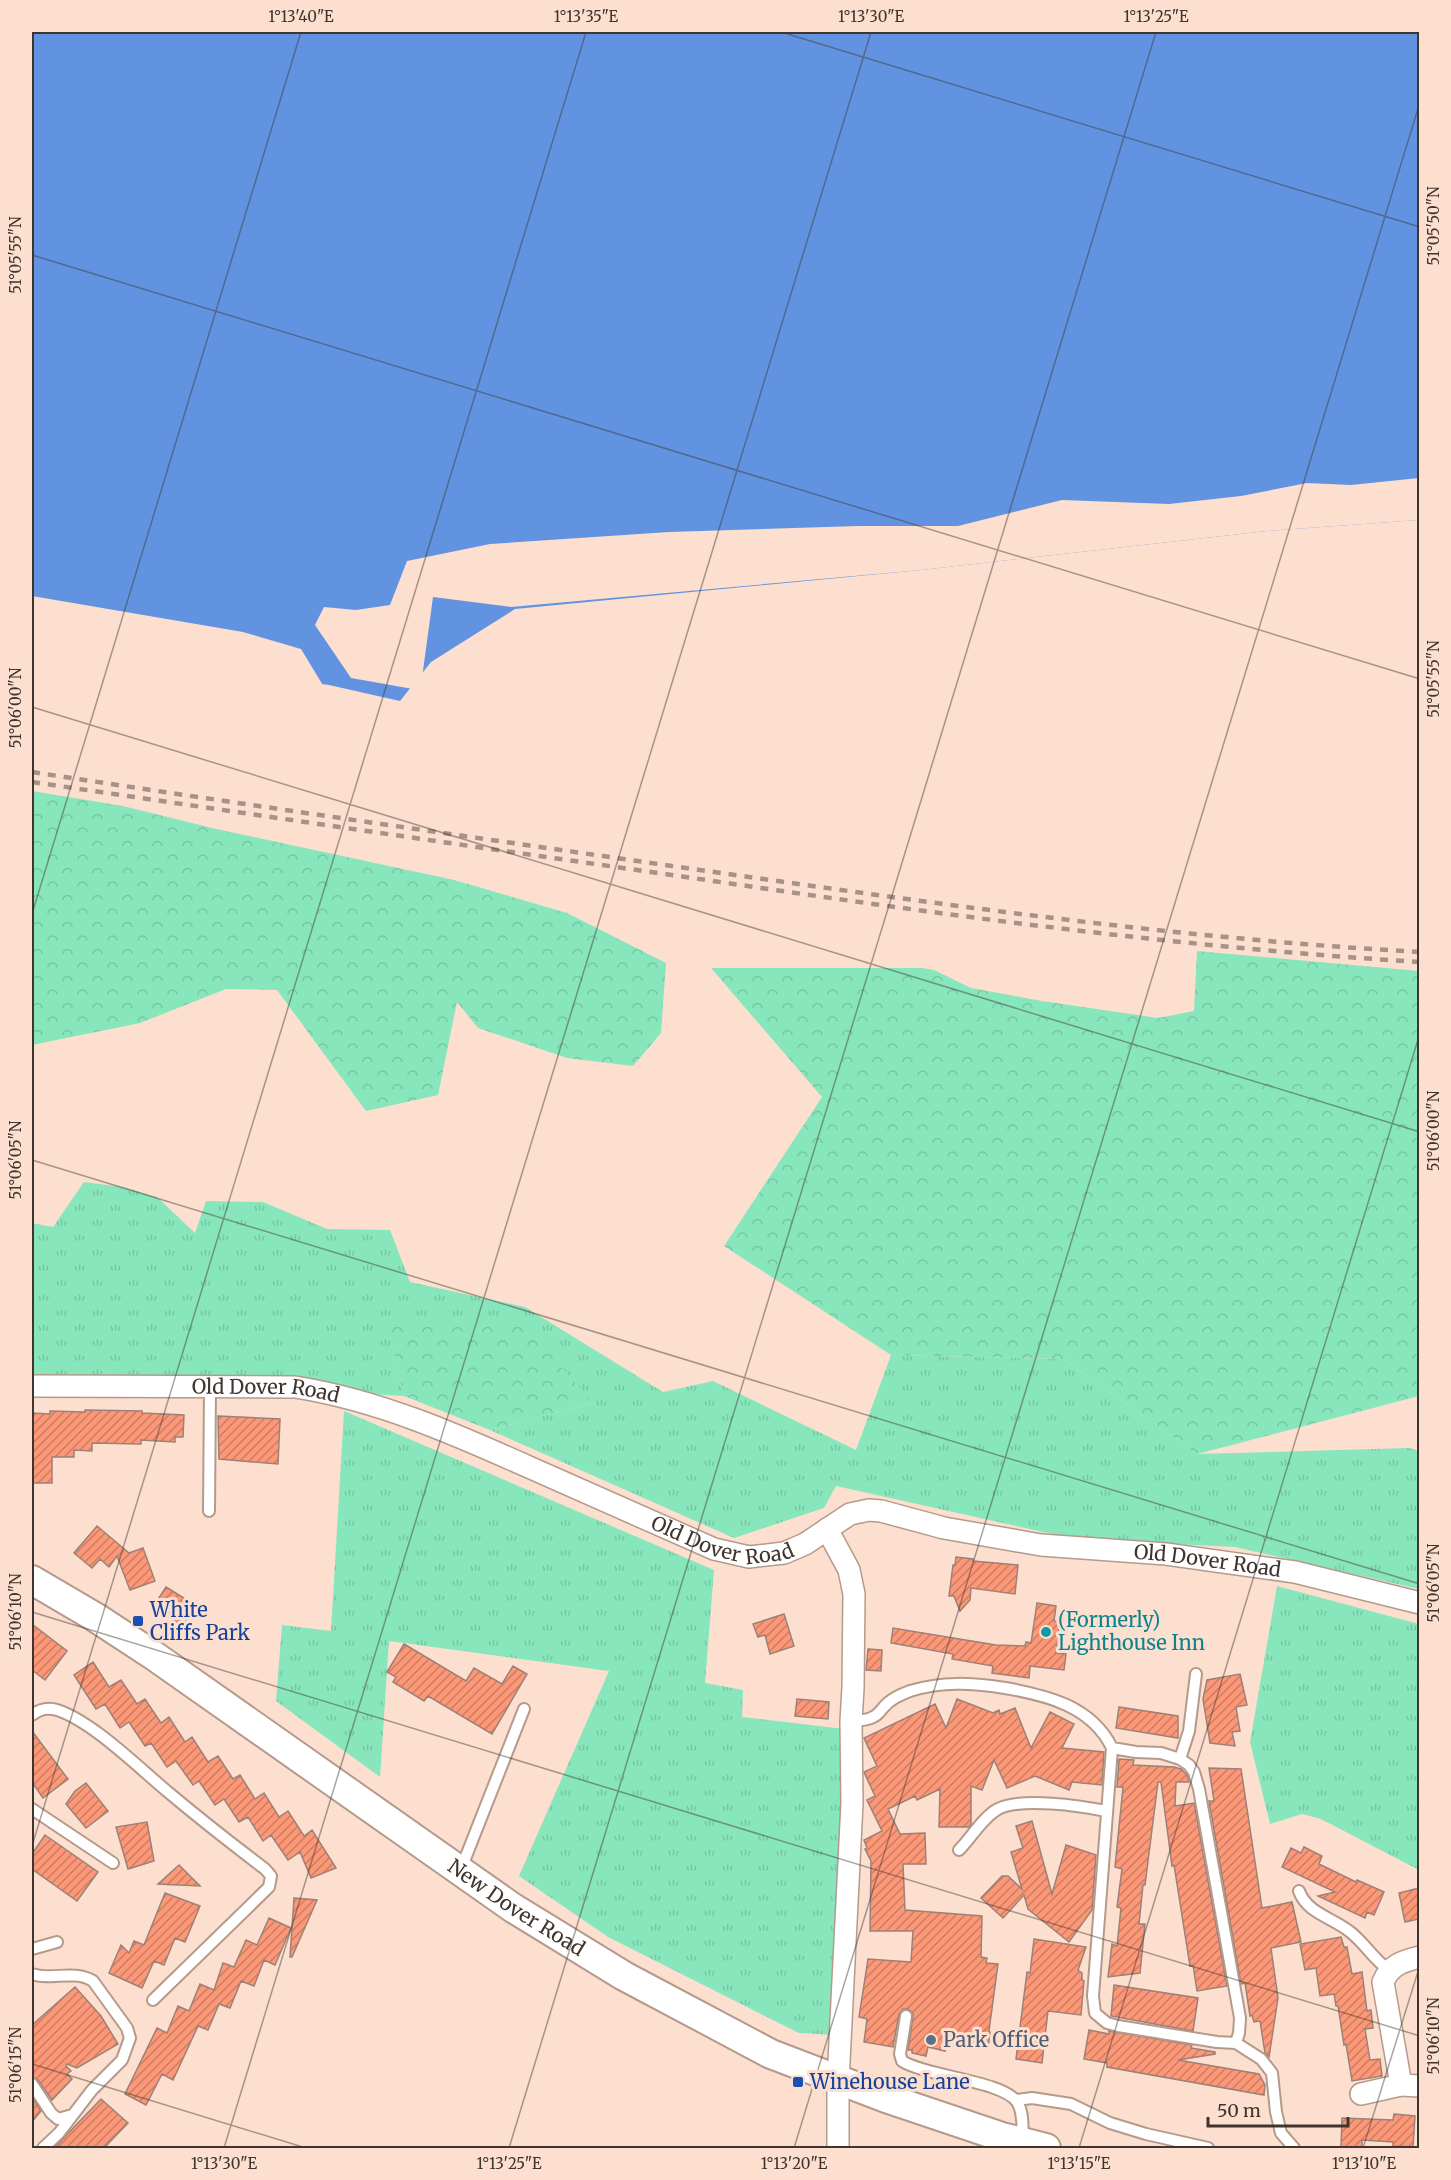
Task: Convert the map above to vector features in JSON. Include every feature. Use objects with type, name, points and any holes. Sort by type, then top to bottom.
[{"type":"main road","name":"New Dover Road","points":[[32,1580],[96,1617],[162,1661],[460,1872],[549,1932],[644,1987],[771,2054],[838,2081],[1035,2146]]},
{"type":"street","name":"Old Dover Road","points":[[32,1386],[295,1387],[359,1400],[471,1441],[704,1545],[730,1554],[757,1557],[795,1549],[850,1514],[869,1510],[881,1511],[944,1528],[1041,1545],[1166,1554],[1295,1572],[1419,1603]]},
{"type":"street","points":[[827,1529],[849,1570],[854,1594],[852,1803],[838,2081],[838,2148]]},
{"type":"street","points":[[1361,2094],[1410,2085],[1383,1991],[1383,1982],[1389,1970],[1403,1961],[1419,1957]]},
{"type":"lane","points":[[209,1511],[210,1387]]},
{"type":"lane","points":[[1180,1759],[1189,1731],[1196,1674]]},
{"type":"lane","points":[[851,1721],[875,1717],[894,1697],[908,1692],[937,1684],[969,1683],[1036,1693],[1059,1701],[1097,1725],[1112,1748],[1093,1996],[1095,2013],[1107,2023],[1118,2026],[1236,2043],[1270,2069],[1274,2079],[1278,2124],[1281,2133],[1294,2148]]},
{"type":"lane","points":[[32,1715],[40,1710],[55,1709],[87,1726],[112,1744],[271,1876],[269,1887],[153,2000]]},
{"type":"lane","points":[[460,1872],[524,1709]]},
{"type":"lane","points":[[1112,1748],[1161,1753],[1185,1761],[1194,1772],[1240,2018],[1236,2043]]},
{"type":"lane","points":[[959,1851],[992,1814],[1006,1807],[1041,1803],[1106,1811]]},
{"type":"lane","points":[[32,1809],[113,1863]]},
{"type":"lane","points":[[1299,1891],[1308,1907],[1348,1930],[1378,1963],[1389,1970]]},
{"type":"lane","points":[[32,1948],[57,1942]]},
{"type":"lane","points":[[32,1974],[46,1977],[87,1978],[93,1981],[127,2028],[130,2038],[122,2060],[92,2090],[43,2148]]},
{"type":"lane","points":[[906,2016],[900,2054],[902,2061],[920,2070],[1006,2093],[1016,2100],[1035,2146]]},
{"type":"lane","points":[[32,2084],[51,2113],[58,2119],[73,2115]]},
{"type":"lane","points":[[1016,2100],[1032,2098],[1071,2104],[1110,2123],[1208,2148]]},
{"type":"green space","points":[[32,791],[123,806],[212,828],[454,880],[567,913],[666,963],[661,1033],[633,1066],[567,1058],[478,1028],[457,1002],[438,1095],[366,1111],[277,990],[226,989],[140,1023],[32,1045]]},
{"type":"green space","points":[[1197,951],[1419,971],[1419,1396],[1197,1454],[1063,1359],[891,1355],[724,1246],[822,1097],[711,968],[922,968],[934,970],[971,988],[1158,1018],[1194,1011]]},
{"type":"green space","points":[[84,1182],[123,1187],[157,1197],[195,1233],[206,1201],[263,1202],[327,1229],[390,1230],[410,1282],[525,1307],[663,1392],[713,1381],[856,1450],[891,1355],[1063,1359],[1197,1454],[1410,1448],[1419,1451],[1419,1589],[1235,1547],[1075,1539],[836,1486],[824,1508],[734,1538],[490,1430],[593,1403],[387,1321],[404,1396],[32,1377],[32,1223],[53,1227]]},
{"type":"green space","points":[[386,1320],[525,1325],[593,1403],[490,1430],[404,1396]]},
{"type":"green space","points":[[344,1411],[714,1570],[705,1683],[743,1690],[742,1717],[844,1729],[835,2035],[799,2033],[608,1937],[519,1876],[609,1671],[389,1641],[380,1777],[276,1701],[282,1625],[331,1631]]},
{"type":"green space","points":[[1277,1586],[1419,1624],[1419,1868],[1417,1869],[1321,1819],[1302,1814],[1270,1824],[1250,1742]]},
{"type":"water","points":[[32,32],[1419,32],[1419,520],[1267,531],[921,570],[515,609],[431,662],[400,701],[329,685],[172,663],[32,639]]},
{"type":"pier","points":[[1419,478],[1419,520],[1267,531],[921,570],[511,607],[433,597],[422,678],[413,689],[351,678],[315,625],[324,607],[356,610],[390,605],[407,561],[490,544],[669,532],[858,526],[958,526],[1062,500],[1169,504],[1241,496],[1307,483],[1351,485]]},
{"type":"pier","points":[[32,596],[243,632],[301,649],[324,687],[172,666],[32,642]]},
{"type":"building","points":[[85,1410],[142,1411],[142,1413],[184,1415],[183,1437],[175,1437],[175,1442],[141,1440],[141,1444],[92,1443],[92,1451],[74,1450],[74,1457],[52,1457],[52,1483],[32,1483],[32,1413],[50,1414],[50,1411],[85,1412]]},
{"type":"building","points":[[218,1416],[280,1419],[278,1464],[219,1459]]},
{"type":"building","points":[[97,1526],[129,1553],[143,1548],[155,1581],[130,1590],[117,1556],[109,1567],[100,1559],[92,1568],[74,1553]]},
{"type":"building","points":[[956,1557],[1018,1565],[1015,1594],[971,1588],[970,1600],[960,1611],[954,1596],[949,1596]]},
{"type":"building","points":[[166,1587],[195,1605],[182,1626],[153,1607]]},
{"type":"building","points":[[1037,1603],[1056,1606],[1054,1621],[1060,1622],[1056,1653],[1066,1654],[1064,1670],[1030,1666],[1029,1678],[992,1673],[993,1666],[952,1659],[953,1654],[891,1643],[893,1628],[996,1645],[1025,1646],[1026,1642],[1031,1643]]},
{"type":"building","points":[[784,1614],[794,1646],[770,1654],[765,1635],[758,1637],[753,1624]]},
{"type":"building","points":[[32,1624],[67,1651],[45,1680],[32,1670]]},
{"type":"building","points":[[404,1644],[466,1681],[474,1668],[502,1684],[513,1666],[527,1674],[492,1734],[428,1696],[424,1701],[393,1682],[396,1677],[387,1672]]},
{"type":"building","points":[[868,1649],[882,1650],[881,1671],[866,1670]]},
{"type":"building","points":[[93,1662],[109,1687],[121,1680],[137,1704],[145,1699],[161,1723],[169,1717],[185,1742],[192,1737],[208,1762],[218,1756],[233,1779],[240,1775],[255,1799],[264,1793],[279,1817],[288,1811],[304,1836],[312,1830],[336,1868],[311,1878],[300,1852],[288,1860],[271,1835],[263,1841],[248,1817],[239,1822],[224,1799],[215,1805],[199,1781],[193,1785],[176,1761],[167,1767],[151,1743],[145,1746],[129,1722],[120,1728],[105,1704],[96,1709],[74,1675]]},
{"type":"building","points":[[1240,1674],[1247,1705],[1236,1707],[1240,1731],[1232,1732],[1235,1746],[1210,1743],[1203,1699],[1207,1680]]},
{"type":"building","points":[[797,1699],[829,1702],[828,1719],[795,1716]]},
{"type":"building","points":[[957,1699],[993,1713],[999,1710],[1000,1714],[1015,1708],[1031,1748],[1050,1712],[1074,1724],[1062,1748],[1104,1752],[1102,1785],[1072,1782],[1069,1790],[1035,1776],[1007,1788],[994,1760],[982,1790],[971,1786],[971,1824],[969,1827],[939,1827],[940,1789],[917,1800],[915,1796],[888,1809],[900,1834],[925,1833],[926,1864],[903,1864],[905,1910],[982,1916],[981,1957],[987,1958],[986,1963],[998,1964],[988,2049],[947,2044],[945,2051],[928,2047],[926,2056],[908,2050],[913,2013],[908,2009],[903,2009],[899,2014],[893,2047],[864,2042],[867,2019],[859,2017],[868,1959],[911,1962],[913,1931],[870,1931],[871,1861],[865,1849],[867,1848],[864,1840],[882,1831],[867,1800],[875,1796],[864,1772],[877,1766],[864,1738],[935,1704],[946,1728]]},
{"type":"building","points":[[1119,1707],[1178,1716],[1178,1738],[1116,1728]]},
{"type":"building","points":[[32,1731],[68,1779],[43,1798],[32,1782]]},
{"type":"building","points":[[1119,1759],[1134,1760],[1133,1765],[1174,1767],[1181,1769],[1187,1775],[1189,1782],[1176,1782],[1175,1806],[1194,1803],[1227,1986],[1197,1991],[1193,1965],[1190,1966],[1174,1865],[1172,1866],[1161,1782],[1158,1782],[1145,1885],[1143,1885],[1139,1924],[1145,1924],[1140,1973],[1108,1977],[1112,1944],[1117,1946],[1121,1908],[1117,1907],[1122,1869],[1115,1867],[1123,1787],[1117,1787]]},
{"type":"building","points":[[1209,1768],[1241,1769],[1262,1908],[1292,1902],[1301,1942],[1271,1948],[1278,1998],[1269,2057],[1265,2053],[1260,2021],[1254,2022],[1252,2015],[1250,2016],[1245,1983],[1241,1984],[1209,1801],[1214,1801]]},
{"type":"building","points":[[86,1783],[108,1811],[86,1828],[66,1804],[75,1791]]},
{"type":"building","points":[[1032,1821],[1052,1894],[1066,1845],[1096,1855],[1092,1910],[1069,1942],[1028,1909],[1024,1895],[1003,1918],[981,1898],[1002,1876],[1008,1876],[1022,1889],[1011,1852],[1023,1848],[1016,1826]]},
{"type":"building","points":[[147,1822],[154,1861],[128,1869],[116,1827]]},
{"type":"building","points":[[45,1835],[98,1872],[77,1901],[32,1869],[32,1854]]},
{"type":"building","points":[[1304,1847],[1322,1856],[1319,1864],[1356,1882],[1357,1880],[1384,1892],[1374,1915],[1367,1912],[1365,1918],[1318,1896],[1335,1892],[1282,1867],[1291,1848],[1301,1853]]},
{"type":"building","points":[[179,1865],[200,1886],[158,1884]]},
{"type":"building","points":[[1419,1888],[1419,1919],[1405,1922],[1399,1893]]},
{"type":"building","points":[[165,1893],[200,1906],[185,1942],[175,1938],[164,1965],[154,1961],[142,1988],[109,1973],[121,1945],[129,1953],[134,1941],[144,1945]]},
{"type":"building","points":[[294,1898],[317,1900],[292,1957],[290,1957]]},
{"type":"building","points":[[269,1918],[291,1928],[275,1965],[264,1960],[254,1986],[241,1981],[230,2008],[219,2004],[208,2030],[198,2026],[173,2080],[162,2074],[146,2105],[125,2094],[157,2028],[167,2033],[178,2006],[189,2011],[200,1984],[214,1990],[223,1963],[234,1967],[246,1940],[257,1945]]},
{"type":"building","points":[[1341,1937],[1344,1947],[1347,1947],[1352,1974],[1362,1972],[1367,2011],[1371,2010],[1373,2028],[1365,2029],[1370,2060],[1380,2059],[1382,2076],[1352,2081],[1334,1994],[1320,1996],[1316,1968],[1305,1970],[1300,1944]]},
{"type":"building","points":[[1034,1939],[1086,1947],[1078,1970],[1082,1973],[1084,1981],[1081,2015],[1048,2011],[1042,2063],[1016,2059],[1027,1972],[1030,1973]]},
{"type":"building","points":[[1114,1985],[1198,1998],[1193,2031],[1111,2016]]},
{"type":"building","points":[[75,1987],[101,2016],[118,2044],[77,2068],[67,2064],[66,2066],[71,2071],[67,2074],[72,2079],[52,2100],[38,2080],[32,2077],[32,2025]]},
{"type":"building","points":[[1089,2030],[1109,2034],[1109,2031],[1192,2045],[1191,2048],[1215,2052],[1215,2054],[1178,2060],[1259,2074],[1265,2085],[1264,2095],[1107,2067],[1107,2063],[1084,2059]]},
{"type":"building","points":[[32,2097],[41,2111],[32,2122]]},
{"type":"building","points":[[101,2099],[128,2123],[104,2148],[54,2148]]},
{"type":"building","points":[[1394,2114],[1415,2116],[1413,2147],[1393,2146],[1393,2142],[1362,2140],[1362,2148],[1341,2147],[1342,2118],[1393,2120]]},
{"type":"railway","points":[[32,772],[982,909],[1244,939],[1420,952]]},
{"type":"railway","points":[[32,782],[960,916],[1144,938],[1328,956],[1420,962]]},
{"type":"place","name":"White Cliffs Park","points":[[138,1621]]},
{"type":"place","name":"(Formerly) Lighthouse Inn","points":[[1046,1632]]},
{"type":"place","name":"Park Office","points":[[931,2040]]},
{"type":"place","name":"Winehouse Lane","points":[[798,2082]]}]
